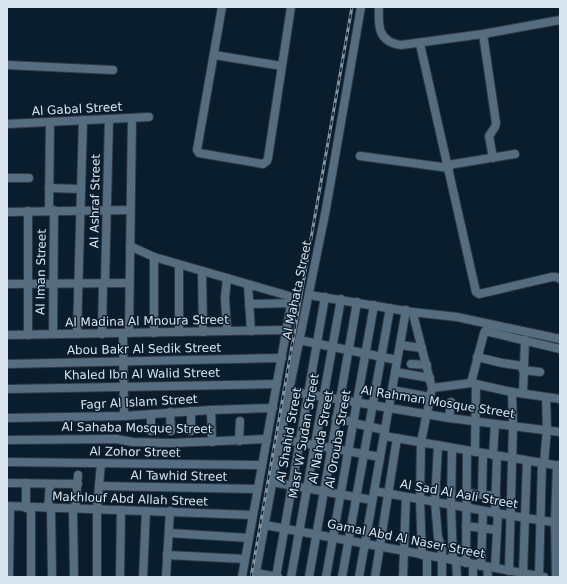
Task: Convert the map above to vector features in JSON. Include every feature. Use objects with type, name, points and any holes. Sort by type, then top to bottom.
[{"type":"street","points":[[222,7],[196,150],[199,153],[263,164],[267,161],[291,7]]},
{"type":"street","name":"Al Mahata Street","points":[[256,575],[289,390],[326,209],[361,7]]},
{"type":"street","points":[[380,7],[379,27],[384,38],[395,44],[401,45],[420,44],[560,20]]},
{"type":"street","points":[[483,34],[496,123],[489,136],[492,158]]},
{"type":"street","points":[[420,44],[477,293],[552,277],[560,279]]},
{"type":"street","points":[[214,55],[282,66]]},
{"type":"street","points":[[7,65],[114,70]]},
{"type":"street","name":"Al Gabal Street","points":[[7,124],[148,117]]},
{"type":"street","points":[[124,416],[124,362],[129,283],[132,118]]},
{"type":"street","name":"Al Ashraf Street","points":[[102,334],[109,119]]},
{"type":"street","points":[[77,334],[83,120]]},
{"type":"street","name":"Al Iman Street","points":[[50,122],[49,188],[52,210],[53,334]]},
{"type":"street","points":[[360,156],[448,167],[515,154]]},
{"type":"street","points":[[7,178],[29,178]]},
{"type":"street","points":[[49,188],[81,189]]},
{"type":"street","points":[[7,212],[52,210],[130,210]]},
{"type":"street","points":[[28,211],[28,335]]},
{"type":"street","name":"Al Mahata Street","points":[[130,246],[154,258],[289,296],[292,299],[242,577]]},
{"type":"street","points":[[154,258],[154,333]]},
{"type":"street","points":[[179,265],[179,332]]},
{"type":"street","points":[[202,271],[203,332]]},
{"type":"street","points":[[227,278],[227,331]]},
{"type":"street","points":[[7,284],[129,283]]},
{"type":"street","points":[[248,285],[251,331]]},
{"type":"street","points":[[309,294],[409,311],[457,317],[560,338]]},
{"type":"street","name":"Al Shahid Street","points":[[277,577],[284,528],[325,297]]},
{"type":"street","name":"Masr W Sudan Street","points":[[291,577],[341,299]]},
{"type":"street","name":"Al Nahda Street","points":[[309,577],[356,302]]},
{"type":"street","points":[[249,304],[292,303]]},
{"type":"street","name":"Al Orouba Street","points":[[326,577],[374,305]]},
{"type":"street","points":[[342,577],[390,308]]},
{"type":"street","points":[[359,577],[397,360],[409,311]]},
{"type":"street","points":[[409,311],[422,348],[432,388],[421,442],[420,499],[427,577]]},
{"type":"street","name":"Al Madina Al Mnoura Street","points":[[7,335],[287,330]]},
{"type":"street","points":[[488,577],[480,566],[466,526],[466,493],[475,452],[476,422],[473,383],[477,357],[484,333],[487,331],[560,349]]},
{"type":"street","points":[[299,340],[397,360]]},
{"type":"street","points":[[523,393],[525,340]]},
{"type":"street","points":[[400,345],[422,348]]},
{"type":"street","points":[[477,357],[540,372]]},
{"type":"street","name":"Abou Bakr Al Sedik Street","points":[[7,364],[282,358]]},
{"type":"street","points":[[411,364],[427,365]]},
{"type":"street","points":[[395,372],[430,378]]},
{"type":"street","points":[[432,388],[473,383],[512,392],[560,399]]},
{"type":"street","name":"Khaled Ibn Al Walid Street","points":[[7,390],[277,384]]},
{"type":"street","name":"Al Rahman Mosque Street","points":[[289,390],[449,418],[560,432]]},
{"type":"street","points":[[392,390],[430,397]]},
{"type":"street","points":[[506,573],[513,458],[512,392]]},
{"type":"street","points":[[537,576],[543,463],[547,430],[546,397]]},
{"type":"street","points":[[449,418],[450,402]]},
{"type":"street","name":"Fagr Al Islam Street","points":[[7,418],[124,416],[170,412],[273,408]]},
{"type":"street","points":[[211,410],[212,442]]},
{"type":"street","points":[[191,411],[191,431]]},
{"type":"street","points":[[170,412],[171,431]]},
{"type":"street","points":[[151,414],[151,431]]},
{"type":"street","points":[[336,418],[369,427],[397,438],[558,466],[556,577]]},
{"type":"street","points":[[239,441],[240,421]]},
{"type":"street","points":[[473,577],[480,566],[497,530],[495,424]]},
{"type":"street","points":[[375,577],[397,438]]},
{"type":"street","name":"Al Sahaba Mosque Street","points":[[7,440],[116,439],[133,442],[212,442],[267,440]]},
{"type":"street","points":[[280,439],[380,457]]},
{"type":"street","points":[[438,446],[436,502],[438,537],[442,559],[442,577]]},
{"type":"street","points":[[452,448],[451,505],[457,577]]},
{"type":"street","points":[[475,452],[482,495]]},
{"type":"street","points":[[520,574],[525,518],[527,460]]},
{"type":"street","name":"Al Zohor Street","points":[[7,462],[262,465]]},
{"type":"street","points":[[97,577],[97,509],[101,463]]},
{"type":"street","points":[[7,483],[50,484],[78,480],[74,509],[74,577]]},
{"type":"street","points":[[272,482],[372,500]]},
{"type":"street","points":[[26,483],[29,508],[31,577]]},
{"type":"street","points":[[50,484],[52,577]]},
{"type":"street","name":"Al Tawhid Street","points":[[99,486],[258,489]]},
{"type":"street","name":"Al Sad Al Aali Street","points":[[374,491],[525,518],[558,522]]},
{"type":"street","points":[[466,493],[496,496]]},
{"type":"street","points":[[403,577],[406,497]]},
{"type":"street","points":[[9,506],[9,577]]},
{"type":"street","name":"Makhlouf Abd Allah Street","points":[[9,506],[253,516]]},
{"type":"street","points":[[120,577],[121,510]]},
{"type":"street","points":[[480,566],[483,510]]},
{"type":"street","points":[[142,577],[146,511]]},
{"type":"street","points":[[166,577],[170,512]]},
{"type":"street","name":"Gamal Abd Al Naser Street","points":[[265,525],[455,561],[506,573],[537,576]]},
{"type":"street","points":[[466,526],[497,530]]},
{"type":"street","points":[[168,533],[249,538]]},
{"type":"street","points":[[167,555],[245,559]]},
{"type":"street","points":[[256,575],[277,577]]},
{"type":"railway","points":[[251,577],[352,7]]}]
